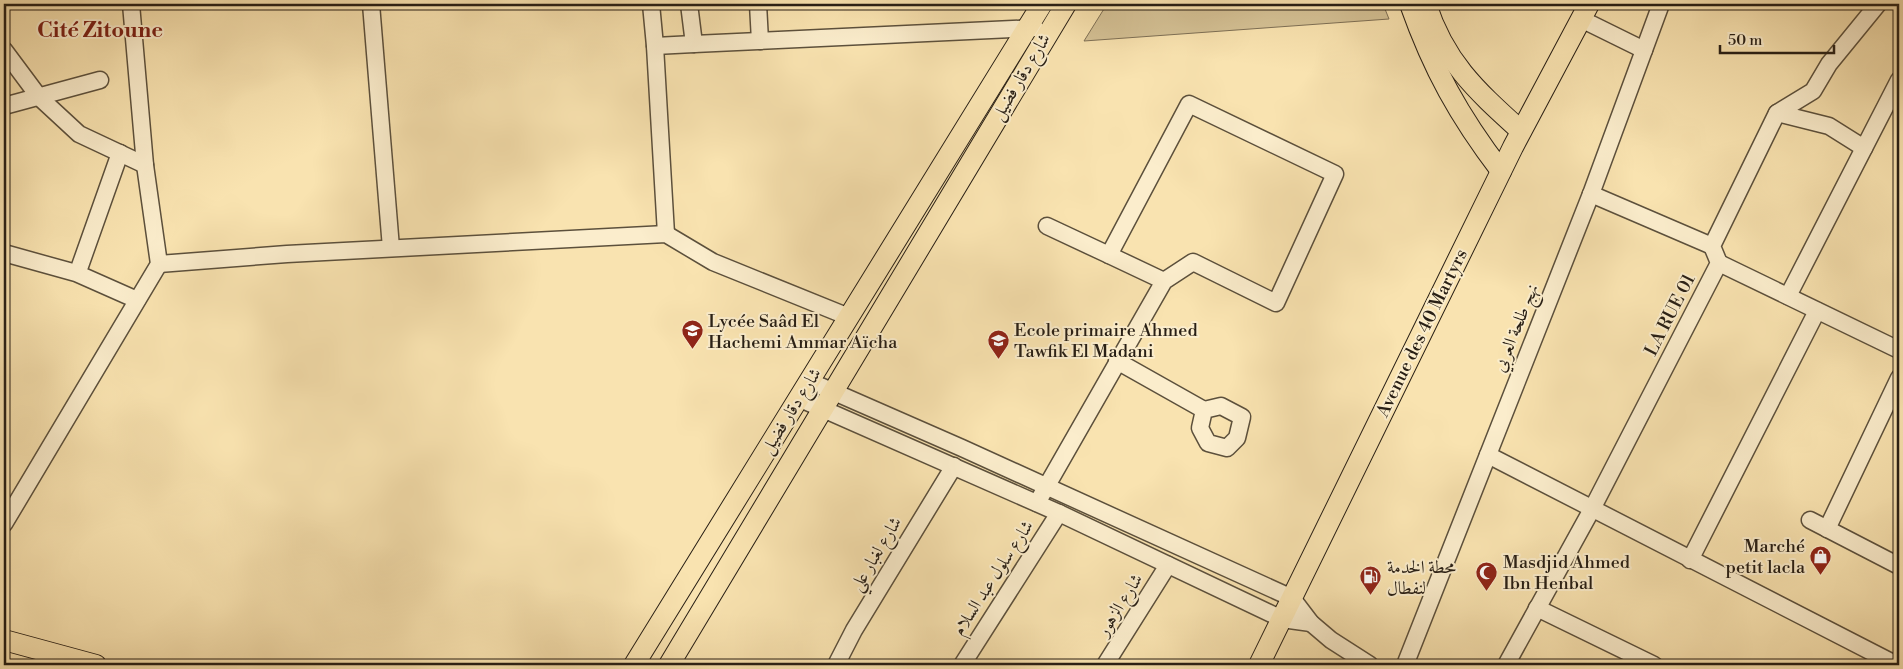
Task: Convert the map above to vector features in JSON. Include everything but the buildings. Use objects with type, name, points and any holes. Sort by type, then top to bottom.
[{"type":"main road","name":"شارع دقار فضيل","points":[[634,665],[1042,4]]},
{"type":"main road","name":"شارع دقار فضيل","points":[[669,665],[1066,4]]},
{"type":"main road","points":[[1410,4],[1434,65],[1451,99],[1501,171]]},
{"type":"main road","points":[[1426,4],[1431,20],[1446,50],[1461,73],[1521,132]]},
{"type":"main road","name":"Avenue des 40 Martyrs","points":[[1259,665],[1501,171],[1585,11]]},
{"type":"main road","points":[[4,640],[96,665]]},
{"type":"street","points":[[4,524],[159,264],[145,165],[131,4]]},
{"type":"street","points":[[371,4],[391,248]]},
{"type":"street","points":[[651,4],[666,234]]},
{"type":"street","points":[[689,4],[694,44]]},
{"type":"street","name":"نهج طلحة العربي","points":[[1405,665],[1591,194],[1661,4]]},
{"type":"street","points":[[1591,194],[1712,246],[1777,113],[1812,91],[1829,64],[1878,4]]},
{"type":"street","points":[[760,6],[760,41]]},
{"type":"street","points":[[1585,11],[1644,50]]},
{"type":"street","points":[[655,46],[1051,27]]},
{"type":"street","points":[[4,50],[39,97],[79,134],[145,165]]},
{"type":"street","points":[[4,106],[100,80]]},
{"type":"street","points":[[1788,296],[1899,80]]},
{"type":"street","points":[[1037,503],[1164,280],[1193,262],[1276,303],[1335,174],[1189,104],[1109,255]]},
{"type":"street","points":[[1777,113],[1828,126],[1864,148]]},
{"type":"street","points":[[80,266],[120,153]]},
{"type":"street","points":[[1047,226],[1164,280]]},
{"type":"street","points":[[159,264],[391,248],[666,234],[713,262],[849,317]]},
{"type":"street","name":"LA RUE 01","points":[[1506,665],[1592,509],[1718,264],[1712,246]]},
{"type":"street","points":[[4,253],[76,273],[137,300]]},
{"type":"street","points":[[1718,264],[1899,350]]},
{"type":"street","points":[[1690,560],[1817,311]]},
{"type":"street","points":[[1117,361],[1204,410]]},
{"type":"street","points":[[1827,529],[1899,378]]},
{"type":"street","points":[[804,390],[834,392],[1292,598],[1311,623],[1331,640],[1370,665]]},
{"type":"street","points":[[804,390],[823,410],[1037,503],[1282,619],[1311,623]]},
{"type":"street","points":[[1488,455],[1897,665]]},
{"type":"street","name":"شارع لغبار علي","points":[[836,665],[854,630],[954,466]]},
{"type":"street","name":"شارع سلول عبد السلام","points":[[962,665],[1058,513]]},
{"type":"street","points":[[1810,520],[1899,566]]},
{"type":"street","name":"شارع الزهور","points":[[1105,665],[1168,565]]},
{"type":"street","points":[[1537,608],[1654,665]]},
{"type":"shaded area","points":[[1107,4],[1383,4],[1389,19],[1084,41]]},
{"type":"place","name":"Lycée Saâd El Hachemi Ammar Aïcha","points":[[692,350]]},
{"type":"place","name":"Ecole primaire Ahmed Tawfik El Madani","points":[[998,359]]},
{"type":"place","name":"Marché petit lacla","points":[[1821,575]]},
{"type":"place","name":"Masdjid Ahmed Ibn Henbal","points":[[1487,591]]},
{"type":"place","name":"محطة الخدمة لنفطال","points":[[1371,596]]},
{"type":"district","name":"Cité Zitoune","points":[[100,30]]}]
